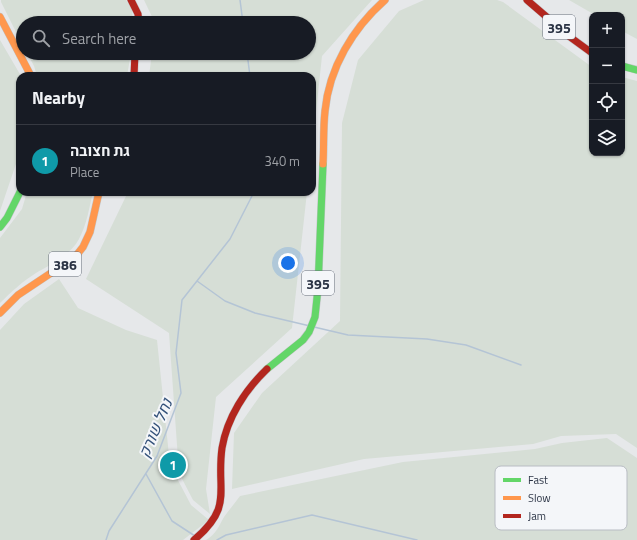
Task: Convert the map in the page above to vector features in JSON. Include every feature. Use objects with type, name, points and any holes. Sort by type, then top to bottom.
[{"type":"main road","points":[[131,0],[138,16]]},
{"type":"main road","name":"395","points":[[194,540],[212,525],[219,512],[222,500],[222,454],[225,434],[241,399],[250,386],[261,375],[303,340],[314,324],[318,288],[325,110],[331,81],[342,53],[352,36],[385,0]]},
{"type":"main road","name":"395","points":[[527,0],[570,37],[589,51]]},
{"type":"main road","points":[[0,17],[16,47]]},
{"type":"main road","points":[[23,60],[29,72]]},
{"type":"main road","points":[[134,72],[135,60]]},
{"type":"main road","points":[[625,67],[637,70]]},
{"type":"main road","points":[[0,227],[7,218],[18,196]]},
{"type":"main road","name":"386","points":[[0,313],[18,295],[69,261],[83,247],[90,232],[98,196]]},
{"type":"shaded area","points":[[1,0],[126,0],[132,10],[132,16],[16,16],[16,32]]},
{"type":"shaded area","points":[[144,0],[372,0],[322,56],[316,112],[316,72],[150,72],[151,60],[316,60],[316,16],[152,16]]},
{"type":"shaded area","points":[[424,0],[497,0],[503,2],[589,65],[589,156],[625,156],[625,78],[637,81],[637,448],[616,434],[561,436],[533,444],[364,459],[232,489],[234,433],[262,393],[340,321],[342,123],[358,60],[399,11]]},
{"type":"shaded area","points":[[569,0],[637,0],[637,39],[625,33],[625,12],[590,12]]},
{"type":"shaded area","points":[[0,40],[19,72],[16,72],[16,164],[0,211]]},
{"type":"shaded area","points":[[31,60],[130,60],[128,72],[36,72]]},
{"type":"shaded area","points":[[26,196],[92,196],[84,228],[79,239],[71,250],[60,259],[26,280],[0,303],[0,238],[22,209]]},
{"type":"shaded area","points":[[126,196],[307,196],[292,328],[216,397],[206,489],[210,514],[193,500],[179,473],[169,333],[86,279]]},
{"type":"shaded area","points":[[59,279],[78,308],[126,330],[157,340],[170,465],[191,505],[209,520],[183,540],[0,540],[0,330],[24,304]]},
{"type":"shaded area","points":[[607,438],[637,458],[637,540],[206,540],[219,527],[224,517],[240,496],[403,462],[535,449],[562,443]]},
{"type":"waterway","name":"נחל שורק","points":[[240,0],[242,16]]},
{"type":"waterway","name":"נחל שורק","points":[[248,60],[249,72]]},
{"type":"waterway","name":"נחל שורק","points":[[106,540],[109,531],[157,456],[181,393],[176,353],[182,300],[230,239],[252,196]]},
{"type":"waterway","points":[[197,281],[225,301],[255,313],[310,326]]},
{"type":"waterway","points":[[314,327],[348,335],[427,339],[466,345],[521,365]]},
{"type":"waterway","points":[[146,474],[172,521],[195,536]]},
{"type":"waterway","points":[[217,540],[226,535],[312,515],[417,540]]},
{"type":"traffic: fast","points":[[625,67],[637,70]]},
{"type":"traffic: fast","points":[[267,369],[303,340],[309,332],[315,317],[318,288],[323,164]]},
{"type":"traffic: fast","points":[[0,227],[7,218],[18,196]]},
{"type":"traffic: slow","points":[[323,164],[324,124],[327,95],[337,64],[353,36],[373,11],[385,0]]},
{"type":"traffic: slow","points":[[0,17],[16,47]]},
{"type":"traffic: slow","points":[[23,60],[29,72]]},
{"type":"traffic: slow","points":[[0,313],[18,295],[75,257],[83,247],[90,232],[98,196]]},
{"type":"traffic: jam","points":[[131,0],[138,16]]},
{"type":"traffic: jam","points":[[527,0],[570,37],[589,51]]},
{"type":"traffic: jam","points":[[134,72],[135,60]]},
{"type":"traffic: jam","points":[[194,540],[206,528],[219,508],[221,498],[222,448],[228,426],[244,395],[267,369]]},
{"type":"place","name":"גת חצובה","points":[[173,465]]}]
